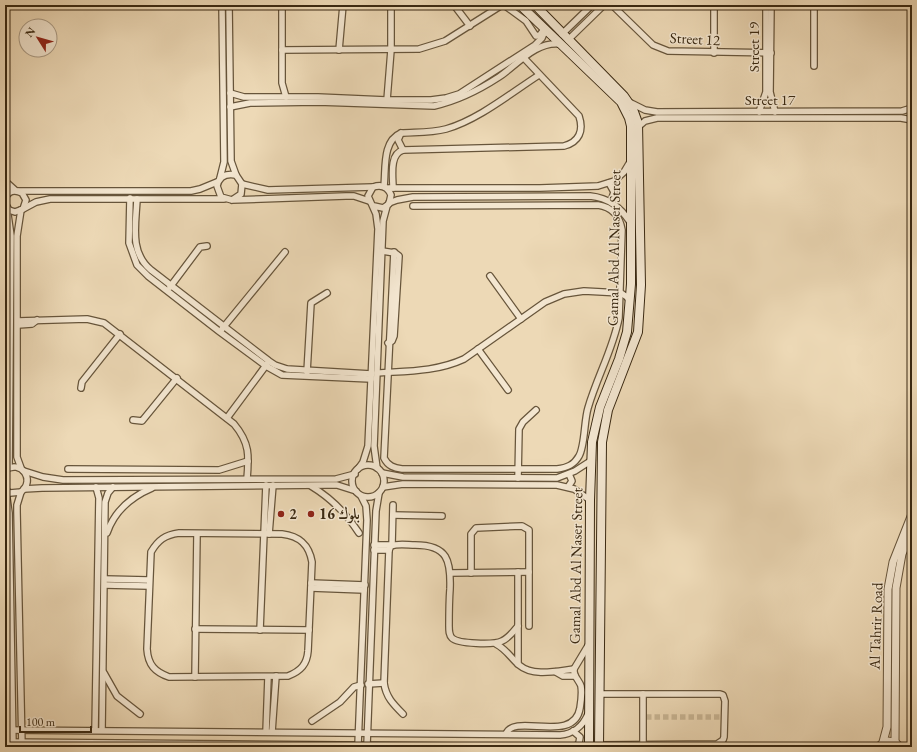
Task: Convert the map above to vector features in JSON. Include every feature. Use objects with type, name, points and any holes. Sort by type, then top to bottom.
[{"type":"main road","name":"Gamal Abd Al Naser Street","points":[[520,5],[544,30],[615,96],[626,110],[631,126],[631,284],[627,332],[595,424],[592,460],[590,500],[589,747]]},
{"type":"main road","name":"Gamal Abd Al Naser Street","points":[[535,5],[629,102],[636,116],[638,127],[640,309],[638,332],[604,426],[602,442],[599,746]]},
{"type":"main road","points":[[590,574],[596,577],[601,575]]},
{"type":"main road","points":[[590,593],[596,590],[601,592]]},
{"type":"street","points":[[222,5],[224,162],[218,181],[217,190],[224,199]]},
{"type":"street","points":[[230,5],[231,161],[236,176],[242,184],[268,190],[373,187],[540,188],[598,186],[609,183],[619,177],[630,161]]},
{"type":"street","points":[[282,5],[282,83],[286,96]]},
{"type":"street","points":[[340,50],[343,5]]},
{"type":"street","points":[[391,5],[390,83],[392,87],[392,101]]},
{"type":"street","points":[[454,5],[470,26]]},
{"type":"street","points":[[282,50],[410,51],[445,41],[503,5],[526,21],[536,36],[540,35],[544,30]]},
{"type":"street","points":[[565,36],[592,5]]},
{"type":"street","points":[[565,36],[604,5]]},
{"type":"street","name":"Street 12","points":[[612,5],[646,39],[659,48],[676,52],[768,53]]},
{"type":"street","points":[[714,5],[714,53]]},
{"type":"street","name":"Street 19","points":[[766,5],[770,92],[775,112]]},
{"type":"street","name":"Street 19","points":[[759,112],[766,92],[771,5]]},
{"type":"street","points":[[814,5],[814,66]]},
{"type":"street","points":[[230,93],[250,100],[392,101],[446,98],[459,94],[524,58],[536,47],[542,38],[544,30]]},
{"type":"street","points":[[497,74],[536,47],[548,44],[560,44]]},
{"type":"street","points":[[393,188],[394,157],[399,151],[564,146],[571,144],[577,139],[581,132],[582,124],[579,116],[539,76],[524,58]]},
{"type":"street","points":[[358,745],[367,510],[361,496],[356,491],[352,482],[366,455],[368,446],[374,376],[383,221],[391,195],[385,187],[388,144],[391,139],[400,133],[428,132],[456,126],[474,117],[539,76]]},
{"type":"street","points":[[274,96],[282,83]]},
{"type":"street","points":[[230,107],[250,100],[274,96],[392,101]]},
{"type":"street","name":"Street 17","points":[[629,102],[651,111],[902,112],[912,108]]},
{"type":"street","points":[[651,111],[655,118]]},
{"type":"street","name":"Street 17","points":[[638,127],[646,121],[655,118],[900,118],[912,120]]},
{"type":"street","points":[[400,133],[398,140],[403,150]]},
{"type":"street","points":[[386,170],[394,170]]},
{"type":"street","points":[[5,199],[9,193],[16,191],[191,191],[200,189],[218,181],[227,174],[236,176]]},
{"type":"street","points":[[5,181],[16,191],[25,196],[26,200],[22,209],[17,236],[17,456],[28,480],[22,491],[16,512],[22,745]]},
{"type":"street","points":[[609,183],[614,192],[611,202]]},
{"type":"street","points":[[232,200],[240,194],[242,184]]},
{"type":"street","points":[[369,201],[368,196],[373,187]]},
{"type":"street","points":[[6,205],[12,211],[22,209],[36,202],[50,199],[130,198],[232,200],[354,196],[369,201],[374,206],[380,208],[405,197],[598,197],[611,202],[622,210],[630,222]]},
{"type":"street","points":[[560,196],[560,205]]},
{"type":"street","points":[[442,197],[442,206]]},
{"type":"street","points":[[130,198],[128,235],[130,250],[137,265],[267,363],[282,368],[307,373],[384,377],[387,374],[439,368],[464,359],[545,302],[564,294],[584,291],[621,293],[626,291],[631,284]]},
{"type":"street","points":[[137,199],[135,235],[136,249],[142,262],[169,288]]},
{"type":"street","points":[[6,205],[11,226],[11,300],[7,469],[23,469],[43,477],[63,480],[336,479],[356,472],[367,466],[403,477],[557,478],[569,474],[592,460]]},
{"type":"street","points":[[382,251],[394,252],[388,343],[384,458],[391,467],[402,469],[518,470],[564,468],[577,461],[580,454],[594,387],[617,331],[621,293],[622,230],[616,215],[610,209],[598,205],[414,206]]},
{"type":"street","points":[[367,745],[368,684],[376,504],[379,493],[383,488],[384,480],[374,454],[374,376],[378,229],[374,206]]},
{"type":"street","points":[[128,235],[135,235]]},
{"type":"street","points":[[169,288],[200,247],[207,246]]},
{"type":"street","points":[[222,329],[285,252]]},
{"type":"street","points":[[490,276],[521,319]]},
{"type":"street","points":[[5,283],[11,277]]},
{"type":"street","points":[[5,292],[11,300]]},
{"type":"street","points":[[307,373],[311,303],[327,293]]},
{"type":"street","points":[[621,293],[627,297],[630,302]]},
{"type":"street","points":[[18,323],[32,324],[37,320],[96,320],[104,322],[227,418],[242,433],[246,444],[248,461],[247,479]]},
{"type":"street","points":[[81,388],[82,382],[120,334]]},
{"type":"street","points":[[478,349],[508,390]]},
{"type":"street","points":[[227,418],[267,363]]},
{"type":"street","points":[[132,420],[142,422],[177,378]]},
{"type":"street","points":[[518,478],[520,426],[536,410]]},
{"type":"street","points":[[68,469],[219,470],[248,461]]},
{"type":"street","points":[[568,487],[572,481],[569,474]]},
{"type":"street","points":[[209,486],[210,479]]},
{"type":"street","points":[[383,488],[403,484],[557,485],[568,487],[590,500]]},
{"type":"street","points":[[260,630],[266,534],[266,485]]},
{"type":"street","points":[[266,534],[273,485]]},
{"type":"street","points":[[310,485],[338,506],[359,532]]},
{"type":"street","points":[[13,744],[7,511],[5,491],[16,494],[22,491],[96,487],[337,485],[356,491]]},
{"type":"street","points":[[95,730],[99,498],[96,487]]},
{"type":"street","points":[[102,730],[105,502],[108,493],[113,487]]},
{"type":"street","points":[[105,539],[109,527],[123,507],[133,498],[155,487]]},
{"type":"street","points":[[361,496],[369,498],[379,493]]},
{"type":"street","points":[[393,505],[384,683],[385,691],[389,699],[403,714]]},
{"type":"street","name":"Al Tahrir Road","points":[[883,742],[887,727],[888,589],[893,562],[912,514]]},
{"type":"street","points":[[393,515],[442,516]]},
{"type":"street","points":[[471,573],[471,534],[476,528],[522,526],[529,530],[529,626]]},
{"type":"street","name":"Al Tahrir Road","points":[[897,745],[896,588],[902,554],[912,530]]},
{"type":"street","points":[[170,534],[266,534],[291,535],[306,545],[310,553],[312,562],[308,658],[304,667],[297,673],[288,676],[268,677],[169,677],[160,674],[152,667],[147,658],[148,583],[151,552],[155,544],[170,534]]},
{"type":"street","points":[[195,677],[197,534]]},
{"type":"street","points":[[374,548],[425,545],[435,547],[444,554],[449,563],[449,633],[453,639],[459,642],[496,644],[509,653],[518,664],[528,670],[574,673]]},
{"type":"street","points":[[518,572],[518,664]]},
{"type":"street","points":[[450,573],[529,572]]},
{"type":"street","points":[[5,578],[9,587]]},
{"type":"street","points":[[105,582],[148,583]]},
{"type":"street","points":[[311,585],[364,588]]},
{"type":"street","points":[[518,600],[529,600]]},
{"type":"street","points":[[496,644],[508,637],[518,626]]},
{"type":"street","points":[[195,629],[309,630]]},
{"type":"street","points":[[574,673],[589,644]]},
{"type":"street","points":[[103,671],[117,696],[140,714]]},
{"type":"street","points":[[506,734],[508,730],[514,726],[554,727],[564,725],[573,720],[580,708],[581,686],[574,673]]},
{"type":"street","points":[[269,732],[276,676]]},
{"type":"street","points":[[268,677],[269,732]]},
{"type":"street","points":[[368,684],[384,683]]},
{"type":"street","points":[[312,721],[340,702],[354,687],[361,685]]},
{"type":"street","points":[[599,694],[720,694],[724,697],[723,740],[717,744],[599,746]]},
{"type":"street","points":[[643,694],[643,745]]},
{"type":"street","points":[[12,700],[21,699]]},
{"type":"street","points":[[360,701],[368,702]]},
{"type":"street","points":[[95,706],[103,706]]},
{"type":"street","points":[[5,730],[367,732],[560,735],[572,731],[583,723],[589,712]]},
{"type":"street","points":[[572,731],[580,737],[579,743],[575,747]]},
{"type":"street","points":[[5,742],[22,745],[367,745],[572,747]]},
{"type":"street","points":[[877,747],[883,742],[897,745]]},
{"type":"tunnel","points":[[646,717],[721,717]]},
{"type":"place","name":"2","points":[[281,514]]},
{"type":"place","name":"بلوك 16","points":[[311,514]]}]
